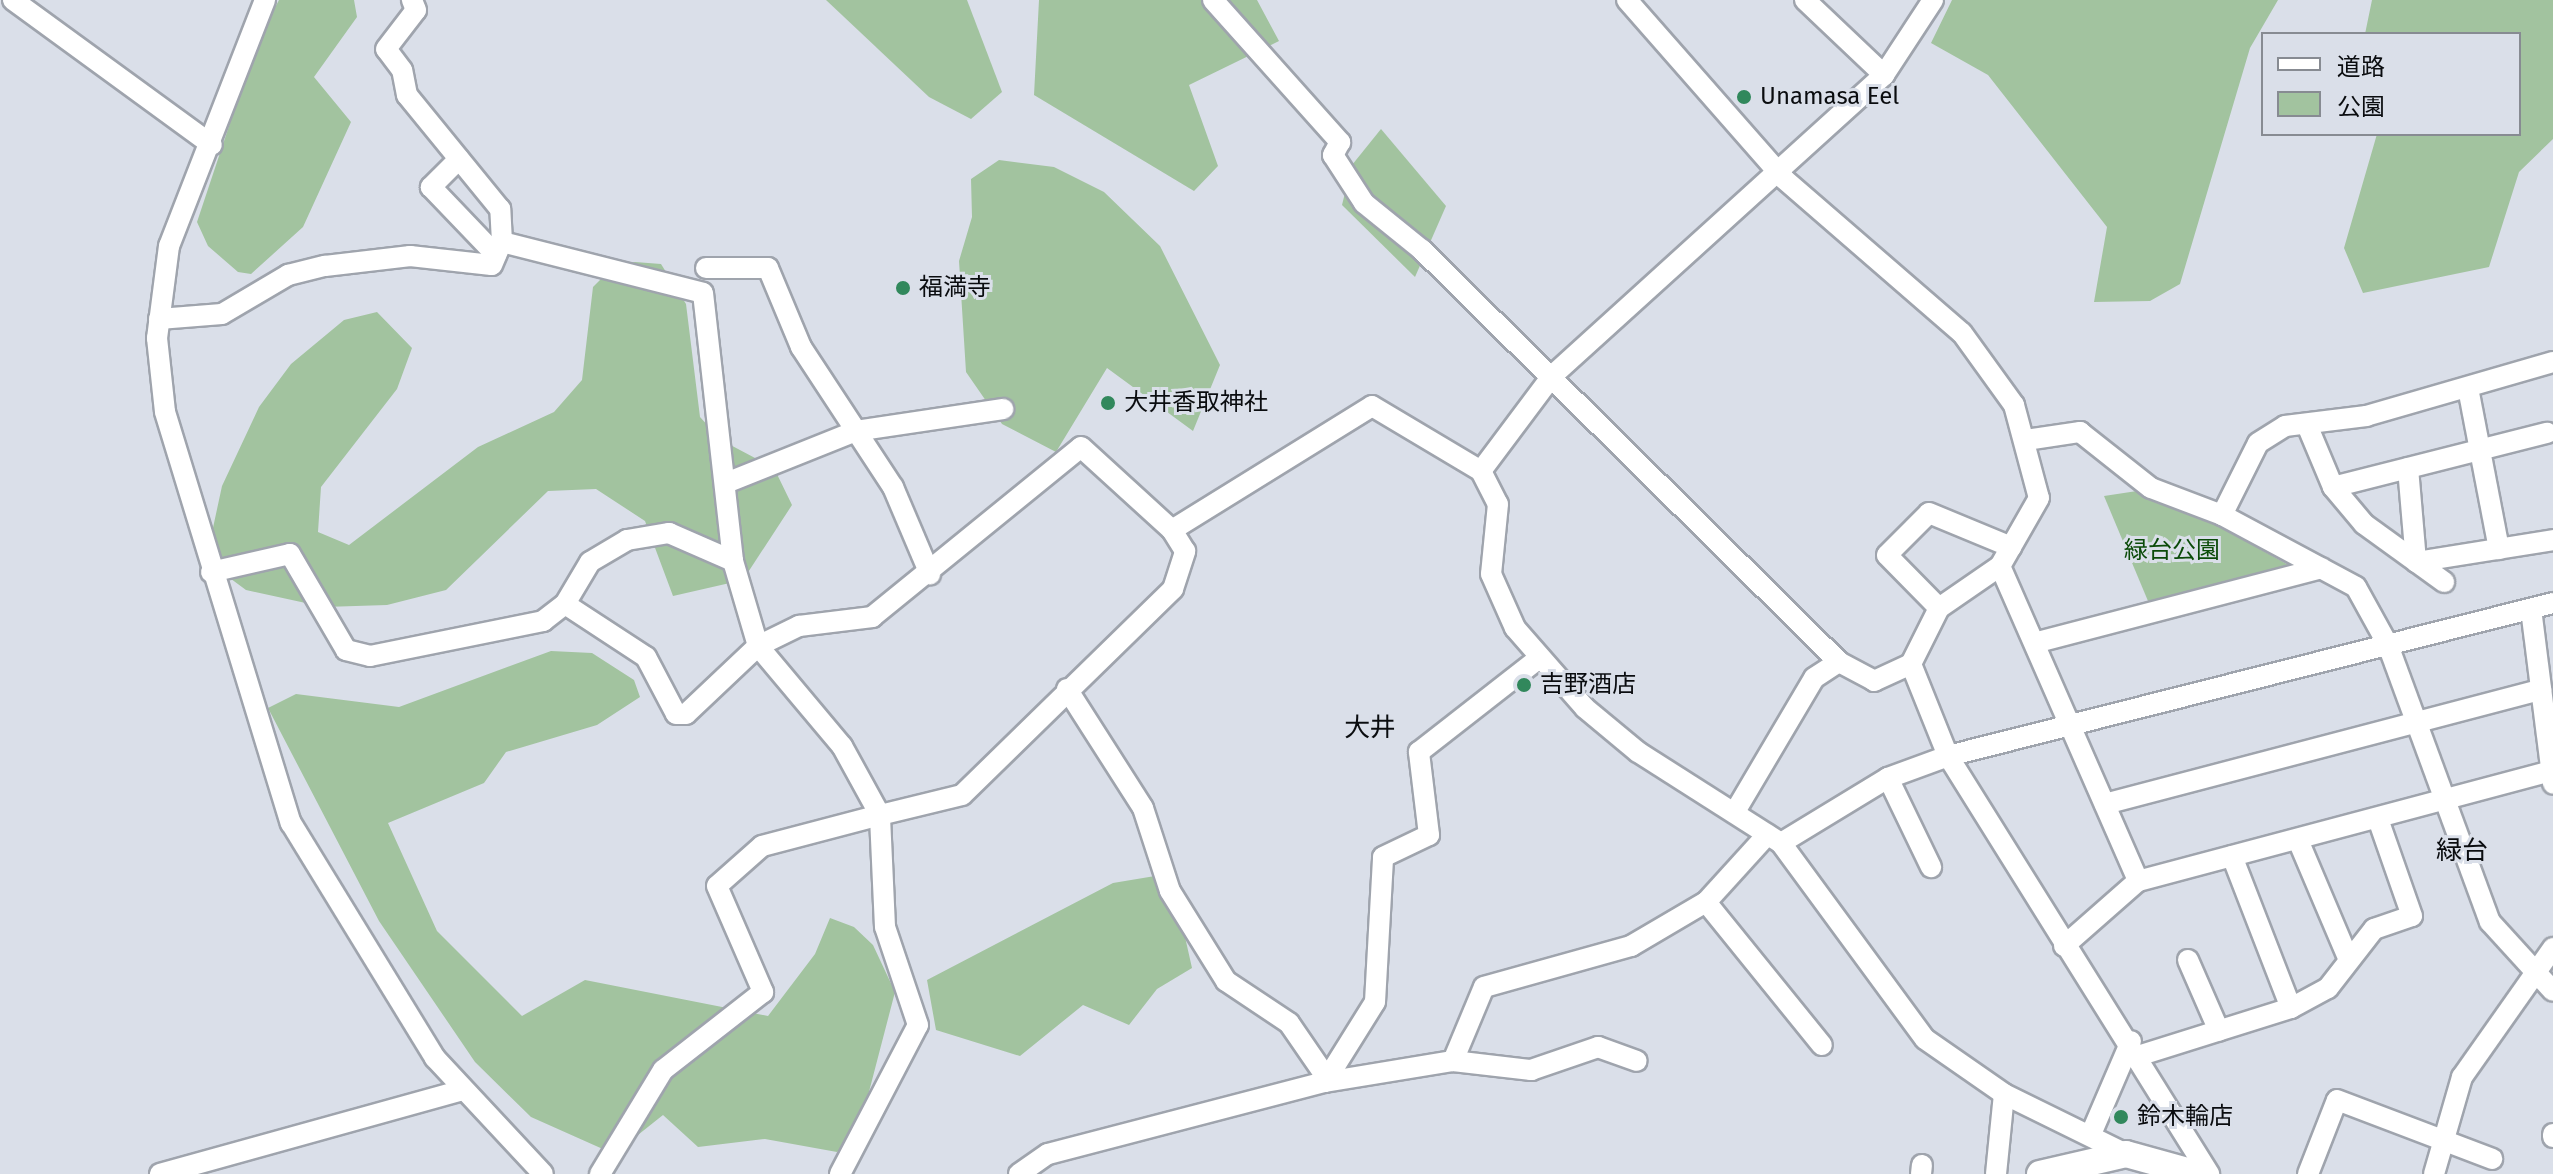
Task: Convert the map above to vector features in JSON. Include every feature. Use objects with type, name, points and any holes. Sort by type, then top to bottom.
[{"type":"main road","points":[[2040,1174],[2126,1154],[2164,1168],[2198,1174]]},
{"type":"street","points":[[13,0],[212,145]]},
{"type":"street","points":[[265,0],[212,145],[169,246],[159,319],[165,412],[211,572],[291,823],[460,1091],[543,1174]]},
{"type":"street","points":[[159,319],[222,314],[288,275],[325,266],[410,256],[492,265],[499,248],[500,209],[407,95],[402,70],[386,49],[416,10],[412,0]]},
{"type":"street","points":[[1213,0],[1340,142],[1333,155],[1364,203],[1552,376],[1839,662],[1874,681],[1911,664],[1939,608],[2000,566],[2039,498],[2026,440],[2014,405],[1962,333],[1776,170],[1627,0]]},
{"type":"street","points":[[1805,0],[1884,75]]},
{"type":"street","points":[[1481,471],[1552,376],[1884,75],[1933,0]]},
{"type":"street","points":[[459,159],[431,187],[499,248],[703,293],[733,561],[758,646],[842,746],[880,815],[885,927],[918,1025],[840,1174]]},
{"type":"street","points":[[706,268],[768,268],[801,347],[893,487],[930,574]]},
{"type":"street","points":[[2222,515],[2258,443],[2285,426],[2307,425],[2468,388],[2553,362]]},
{"type":"street","points":[[2468,388],[2499,549]]},
{"type":"street","points":[[1172,530],[1372,406],[1481,471],[1498,504],[1495,594],[1538,659],[1638,752],[1736,810],[1774,839],[1925,1039],[2004,1094],[2091,1134],[2126,1154]]},
{"type":"street","points":[[726,483],[856,431],[1003,409]]},
{"type":"street","points":[[2307,425],[2333,487],[2364,524],[2444,582]]},
{"type":"street","points":[[2026,440],[2080,432],[2151,488],[2222,515],[2356,587],[2388,645],[2490,922],[2553,991]]},
{"type":"street","points":[[2333,487],[2547,433]]},
{"type":"street","points":[[565,604],[646,657],[676,714],[686,714],[758,646],[799,626],[872,617],[930,574],[1081,447],[1172,530],[1185,551],[1173,589],[1067,689],[962,795],[762,846],[717,886],[763,992],[663,1070],[608,1171]]},
{"type":"street","points":[[2408,468],[2416,562]]},
{"type":"street","points":[[1939,608],[1887,555],[1929,513],[2011,547]]},
{"type":"street","points":[[211,572],[290,554],[346,650],[370,656],[543,621],[565,604],[590,562],[627,540],[669,533],[733,561]]},
{"type":"street","points":[[2416,562],[2553,540]]},
{"type":"street","points":[[2000,566],[2038,642],[2138,881]]},
{"type":"street","points":[[2038,642],[2322,568]]},
{"type":"street","points":[[1453,1061],[1484,987],[1631,946],[1706,902],[1774,839],[1888,778],[1948,756],[2073,728],[2553,603]]},
{"type":"street","points":[[2064,946],[2138,881],[2445,800],[2552,778],[2531,609]]},
{"type":"street","points":[[1325,1078],[1375,1002],[1383,857],[1429,835],[1419,752],[1538,659]]},
{"type":"street","points":[[1736,810],[1814,678],[1839,662]]},
{"type":"street","points":[[1911,664],[1948,756],[2064,946],[2136,1048],[2209,1174]]},
{"type":"street","points":[[1067,689],[1143,808],[1170,891],[1226,981],[1289,1023],[1325,1078]]},
{"type":"street","points":[[2105,804],[2541,690]]},
{"type":"street","points":[[1888,778],[1931,867]]},
{"type":"street","points":[[2136,1048],[2219,1031],[2291,1008],[2328,988],[2374,929],[2412,916],[2378,819]]},
{"type":"street","points":[[2298,840],[2349,960]]},
{"type":"street","points":[[2232,856],[2291,1008]]},
{"type":"street","points":[[1706,902],[1822,1045]]},
{"type":"street","points":[[2434,1174],[2462,1077],[2533,968],[2553,948]]},
{"type":"street","points":[[2188,960],[2219,1031]]},
{"type":"street","points":[[1019,1174],[1048,1154],[1325,1078],[1453,1061],[1531,1070],[1598,1047],[1637,1061]]},
{"type":"street","points":[[2091,1134],[2136,1048]]},
{"type":"street","points":[[160,1174],[460,1091]]},
{"type":"street","points":[[1996,1174],[2004,1094]]},
{"type":"street","points":[[2308,1174],[2337,1100],[2492,1159]]},
{"type":"green space","points":[[279,0],[354,0],[357,17],[314,77],[351,122],[303,227],[251,274],[238,272],[208,246],[197,222],[257,42]]},
{"type":"green space","points":[[826,0],[967,0],[1002,92],[971,119],[929,97]]},
{"type":"green space","points":[[1039,0],[1257,0],[1279,41],[1189,85],[1218,166],[1194,191],[1034,95]]},
{"type":"green space","points":[[1952,0],[2278,0],[2250,48],[2180,284],[2150,301],[2094,302],[2107,227],[1988,75],[1931,43]]},
{"type":"green space","points":[[2372,0],[2553,0],[2553,139],[2519,172],[2489,267],[2363,293],[2344,248],[2376,136],[2521,136],[2521,32],[2365,32]]},
{"type":"green space","points":[[1381,129],[1446,206],[1415,277],[1342,205],[1352,165]]},
{"type":"green space","points":[[999,160],[1054,167],[1104,192],[1160,246],[1220,365],[1193,431],[1107,368],[1056,452],[1002,424],[966,372],[959,261],[972,217],[971,179]]},
{"type":"green space","points":[[635,262],[661,264],[686,304],[700,417],[721,440],[774,468],[792,505],[743,580],[673,596],[645,521],[596,489],[548,491],[446,590],[387,605],[324,607],[246,590],[223,573],[208,551],[222,486],[259,407],[291,364],[344,320],[377,312],[412,348],[397,389],[321,487],[318,532],[349,545],[478,447],[554,412],[582,380],[593,287],[614,266]]},
{"type":"green space","name":"緑台公園","points":[[2137,491],[2215,524],[2292,567],[2148,601],[2104,496]]},
{"type":"green space","points":[[551,651],[592,653],[634,680],[640,697],[597,725],[506,752],[484,783],[388,823],[437,931],[522,1016],[585,980],[768,1016],[815,954],[830,918],[854,927],[873,945],[895,992],[858,1134],[837,1152],[765,1139],[698,1147],[663,1115],[614,1154],[531,1117],[475,1062],[379,921],[268,708],[296,694],[399,707]]},
{"type":"green space","points":[[1155,876],[1183,928],[1192,968],[1157,989],[1129,1025],[1083,1005],[1020,1056],[936,1030],[927,980],[1113,883]]},
{"type":"place","name":"Unamasa Eel","points":[[1744,97]]},
{"type":"place","name":"福満寺","points":[[903,288]]},
{"type":"place","name":"大井香取神社","points":[[1108,403]]},
{"type":"place","name":"吉野酒店","points":[[1524,685]]},
{"type":"place","name":"鈴木輪店","points":[[2121,1117]]},
{"type":"district","name":"大井","points":[[1370,728]]},
{"type":"district","name":"緑台","points":[[2462,851]]}]
